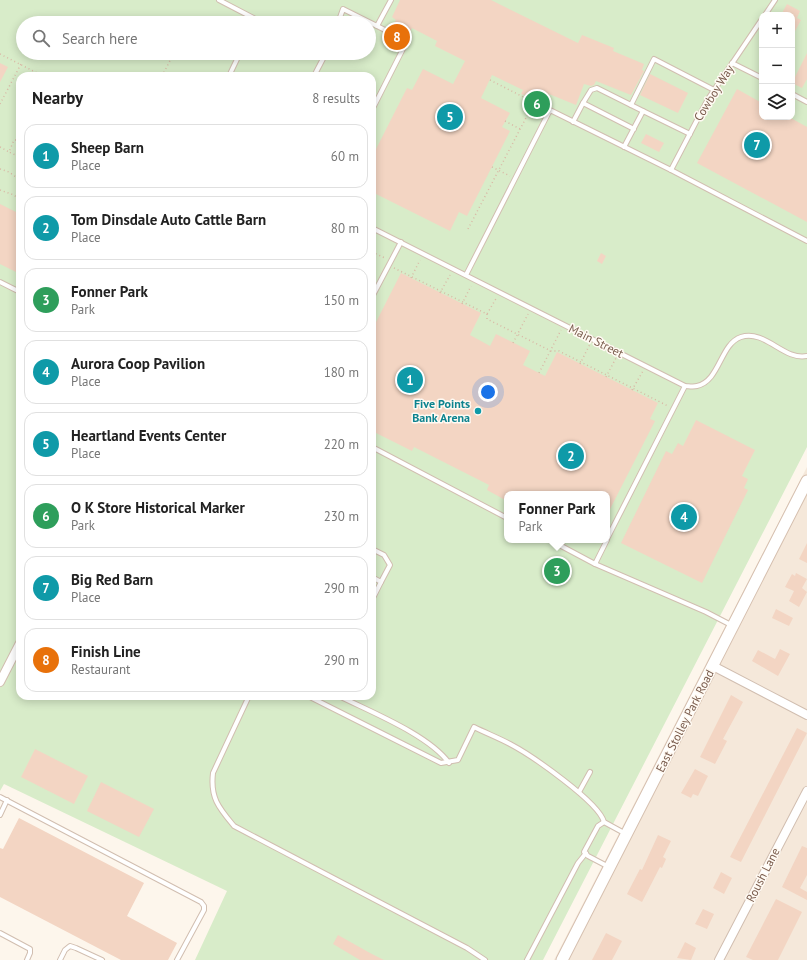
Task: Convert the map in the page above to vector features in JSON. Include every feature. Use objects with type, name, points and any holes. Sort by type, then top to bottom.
[{"type":"street","name":"East Stolley Park Road","points":[[562,960],[807,481]]},
{"type":"street","points":[[0,682],[16,651]]},
{"type":"street","points":[[712,666],[807,715]]},
{"type":"street","name":"Roush Lane","points":[[719,960],[807,790]]},
{"type":"lane","points":[[219,0],[247,16]]},
{"type":"lane","points":[[376,102],[407,41],[377,26],[391,0]]},
{"type":"lane","points":[[767,12],[775,0]]},
{"type":"lane","points":[[341,16],[344,9],[358,16]]},
{"type":"lane","name":"Cowboy Way","points":[[671,170],[714,90],[759,23]]},
{"type":"lane","points":[[631,105],[654,59],[714,90]]},
{"type":"lane","points":[[230,72],[236,60]]},
{"type":"lane","points":[[316,72],[321,60]]},
{"type":"lane","points":[[732,63],[759,76]]},
{"type":"lane","points":[[573,122],[591,90],[597,88],[690,134]]},
{"type":"lane","points":[[795,96],[807,102]]},
{"type":"lane","points":[[583,103],[634,129]]},
{"type":"lane","points":[[466,275],[550,110],[671,170],[807,241]]},
{"type":"lane","points":[[624,147],[643,111]]},
{"type":"lane","name":"Main Street","points":[[376,230],[684,386]]},
{"type":"lane","points":[[376,289],[401,242]]},
{"type":"lane","points":[[0,282],[16,290]]},
{"type":"lane","points":[[610,534],[684,386],[697,386],[708,380],[732,343],[739,338],[748,335],[754,336],[791,354],[807,356]]},
{"type":"lane","points":[[376,449],[504,516]]},
{"type":"lane","points":[[556,543],[595,564],[706,612],[733,626]]},
{"type":"lane","points":[[595,564],[606,543]]},
{"type":"lane","points":[[376,551],[384,555],[390,565],[376,592]]},
{"type":"lane","points":[[376,579],[381,582]]},
{"type":"lane","points":[[247,700],[213,773],[212,787],[217,805],[234,826],[467,948],[485,960]]},
{"type":"lane","points":[[316,700],[441,764],[458,760],[474,727],[511,744],[580,792],[602,816],[604,822],[626,835]]},
{"type":"lane","points":[[347,700],[423,739],[441,752],[449,763]]},
{"type":"lane","points":[[580,792],[590,772]]},
{"type":"lane","points":[[0,797],[201,902],[204,906],[204,910],[178,960]]},
{"type":"lane","points":[[0,814],[7,800]]},
{"type":"lane","points":[[527,960],[578,863],[586,853],[584,852],[598,826],[604,822]]},
{"type":"lane","points":[[586,853],[588,856],[609,867]]},
{"type":"lane","points":[[0,933],[30,949],[27,960]]},
{"type":"lane","points":[[60,960],[65,950],[70,946],[102,960]]},
{"type":"path","points":[[0,54],[36,72]]},
{"type":"path","points":[[164,72],[170,60]]},
{"type":"path","points":[[17,72],[21,64]]},
{"type":"path","points":[[0,104],[16,74]]},
{"type":"path","points":[[490,80],[550,110]]},
{"type":"path","points":[[468,230],[520,128],[528,114],[537,104]]},
{"type":"path","points":[[505,121],[520,128]]},
{"type":"path","points":[[9,152],[14,140],[16,140]]},
{"type":"path","points":[[0,147],[16,155]]},
{"type":"path","points":[[492,167],[515,179]]},
{"type":"path","points":[[0,169],[9,172],[16,177]]},
{"type":"path","points":[[0,190],[16,197]]},
{"type":"path","points":[[411,277],[423,253]]},
{"type":"path","points":[[376,254],[411,277],[487,314]]},
{"type":"path","points":[[441,292],[453,269]]},
{"type":"path","points":[[462,303],[475,280]]},
{"type":"path","points":[[499,292],[487,314],[487,319],[551,351],[559,351],[673,409]]},
{"type":"path","points":[[513,343],[531,308]]},
{"type":"path","points":[[539,373],[564,325]]},
{"type":"path","points":[[580,363],[593,339]]},
{"type":"path","points":[[607,376],[619,353]]},
{"type":"path","points":[[633,389],[646,366]]},
{"type":"shaded area","points":[[807,467],[807,960],[554,960]]},
{"type":"green space","points":[[0,0],[807,0],[807,447],[543,960],[195,960],[227,891],[4,784],[0,791]]},
{"type":"building","points":[[400,0],[491,0],[578,43],[582,35],[614,48],[613,51],[644,64],[642,70],[644,71],[631,95],[596,81],[594,85],[591,86],[584,84],[576,105],[549,94],[546,100],[537,96],[535,100],[521,94],[523,90],[492,75],[481,98],[510,113],[502,127],[510,131],[467,216],[459,212],[450,231],[376,194],[376,149],[407,88],[412,90],[423,69],[453,84],[465,61],[435,46],[437,41],[412,28],[409,33],[393,25],[396,20],[392,17]]},
{"type":"building","points":[[787,4],[800,11],[797,18],[801,20],[795,31],[795,12],[783,12]]},
{"type":"building","points":[[807,53],[807,79],[802,88],[795,84],[795,77]]},
{"type":"building","points":[[0,63],[8,67],[0,82]]},
{"type":"building","points":[[650,74],[688,93],[678,113],[640,95]]},
{"type":"building","points":[[737,89],[759,101],[759,120],[794,120],[807,127],[807,222],[697,163]]},
{"type":"building","points":[[646,134],[664,143],[659,152],[641,143]]},
{"type":"building","points":[[0,204],[16,212],[16,272],[0,264]]},
{"type":"building","points":[[601,253],[606,256],[602,264],[597,261]]},
{"type":"building","points":[[401,273],[481,313],[470,335],[490,346],[496,334],[530,351],[523,365],[545,376],[557,352],[658,403],[650,419],[655,421],[610,509],[610,491],[504,491],[504,499],[487,490],[489,485],[414,447],[412,451],[376,433],[376,322]]},
{"type":"building","points":[[696,420],[755,450],[742,476],[748,479],[744,488],[748,490],[702,583],[621,543],[666,451],[672,454],[678,443],[683,446]]},
{"type":"building","points":[[807,543],[807,563],[799,559]]},
{"type":"building","points":[[796,573],[807,579],[802,588],[807,592],[799,607],[789,601],[794,591],[785,587],[792,574],[795,576]]},
{"type":"building","points":[[776,609],[793,618],[789,626],[772,618]]},
{"type":"building","points":[[780,649],[790,654],[778,676],[752,661],[758,650],[775,659]]},
{"type":"building","points":[[731,695],[743,702],[723,739],[727,741],[715,764],[700,757]]},
{"type":"building","points":[[797,728],[807,733],[741,862],[730,857]]},
{"type":"building","points":[[35,749],[88,776],[74,804],[21,777]]},
{"type":"building","points":[[695,769],[708,776],[698,796],[693,794],[691,798],[681,793]]},
{"type":"building","points":[[101,782],[154,809],[139,837],[87,811]]},
{"type":"building","points":[[19,818],[144,883],[127,916],[177,943],[168,960],[121,960],[0,897],[0,848],[3,849]]},
{"type":"building","points":[[658,835],[671,841],[663,857],[666,859],[662,868],[660,867],[642,902],[627,894],[640,869],[642,870]]},
{"type":"building","points":[[802,846],[807,848],[807,875],[800,888],[807,892],[807,900],[782,887]]},
{"type":"building","points":[[721,872],[732,878],[724,894],[713,888]]},
{"type":"building","points":[[776,899],[802,912],[778,960],[753,960],[746,957]]},
{"type":"building","points":[[703,909],[714,914],[707,929],[695,924]]},
{"type":"building","points":[[606,933],[622,941],[612,960],[592,960]]},
{"type":"building","points":[[338,935],[384,960],[360,960],[333,944]]},
{"type":"building","points":[[685,942],[696,948],[691,960],[677,958]]},
{"type":"place","name":"Finish Line","points":[[397,37]]},
{"type":"place","name":"O K Store Historical Marker","points":[[537,104]]},
{"type":"place","name":"Heartland Events Center","points":[[450,117]]},
{"type":"place","name":"Big Red Barn","points":[[757,145]]},
{"type":"place","name":"Sheep Barn","points":[[410,380]]},
{"type":"place","name":"Five Points Bank Arena","points":[[478,411]]},
{"type":"place","name":"Tom Dinsdale Auto Cattle Barn","points":[[571,456]]},
{"type":"place","name":"Aurora Coop Pavilion","points":[[684,517]]},
{"type":"place","name":"Fonner Park","points":[[557,571]]}]
